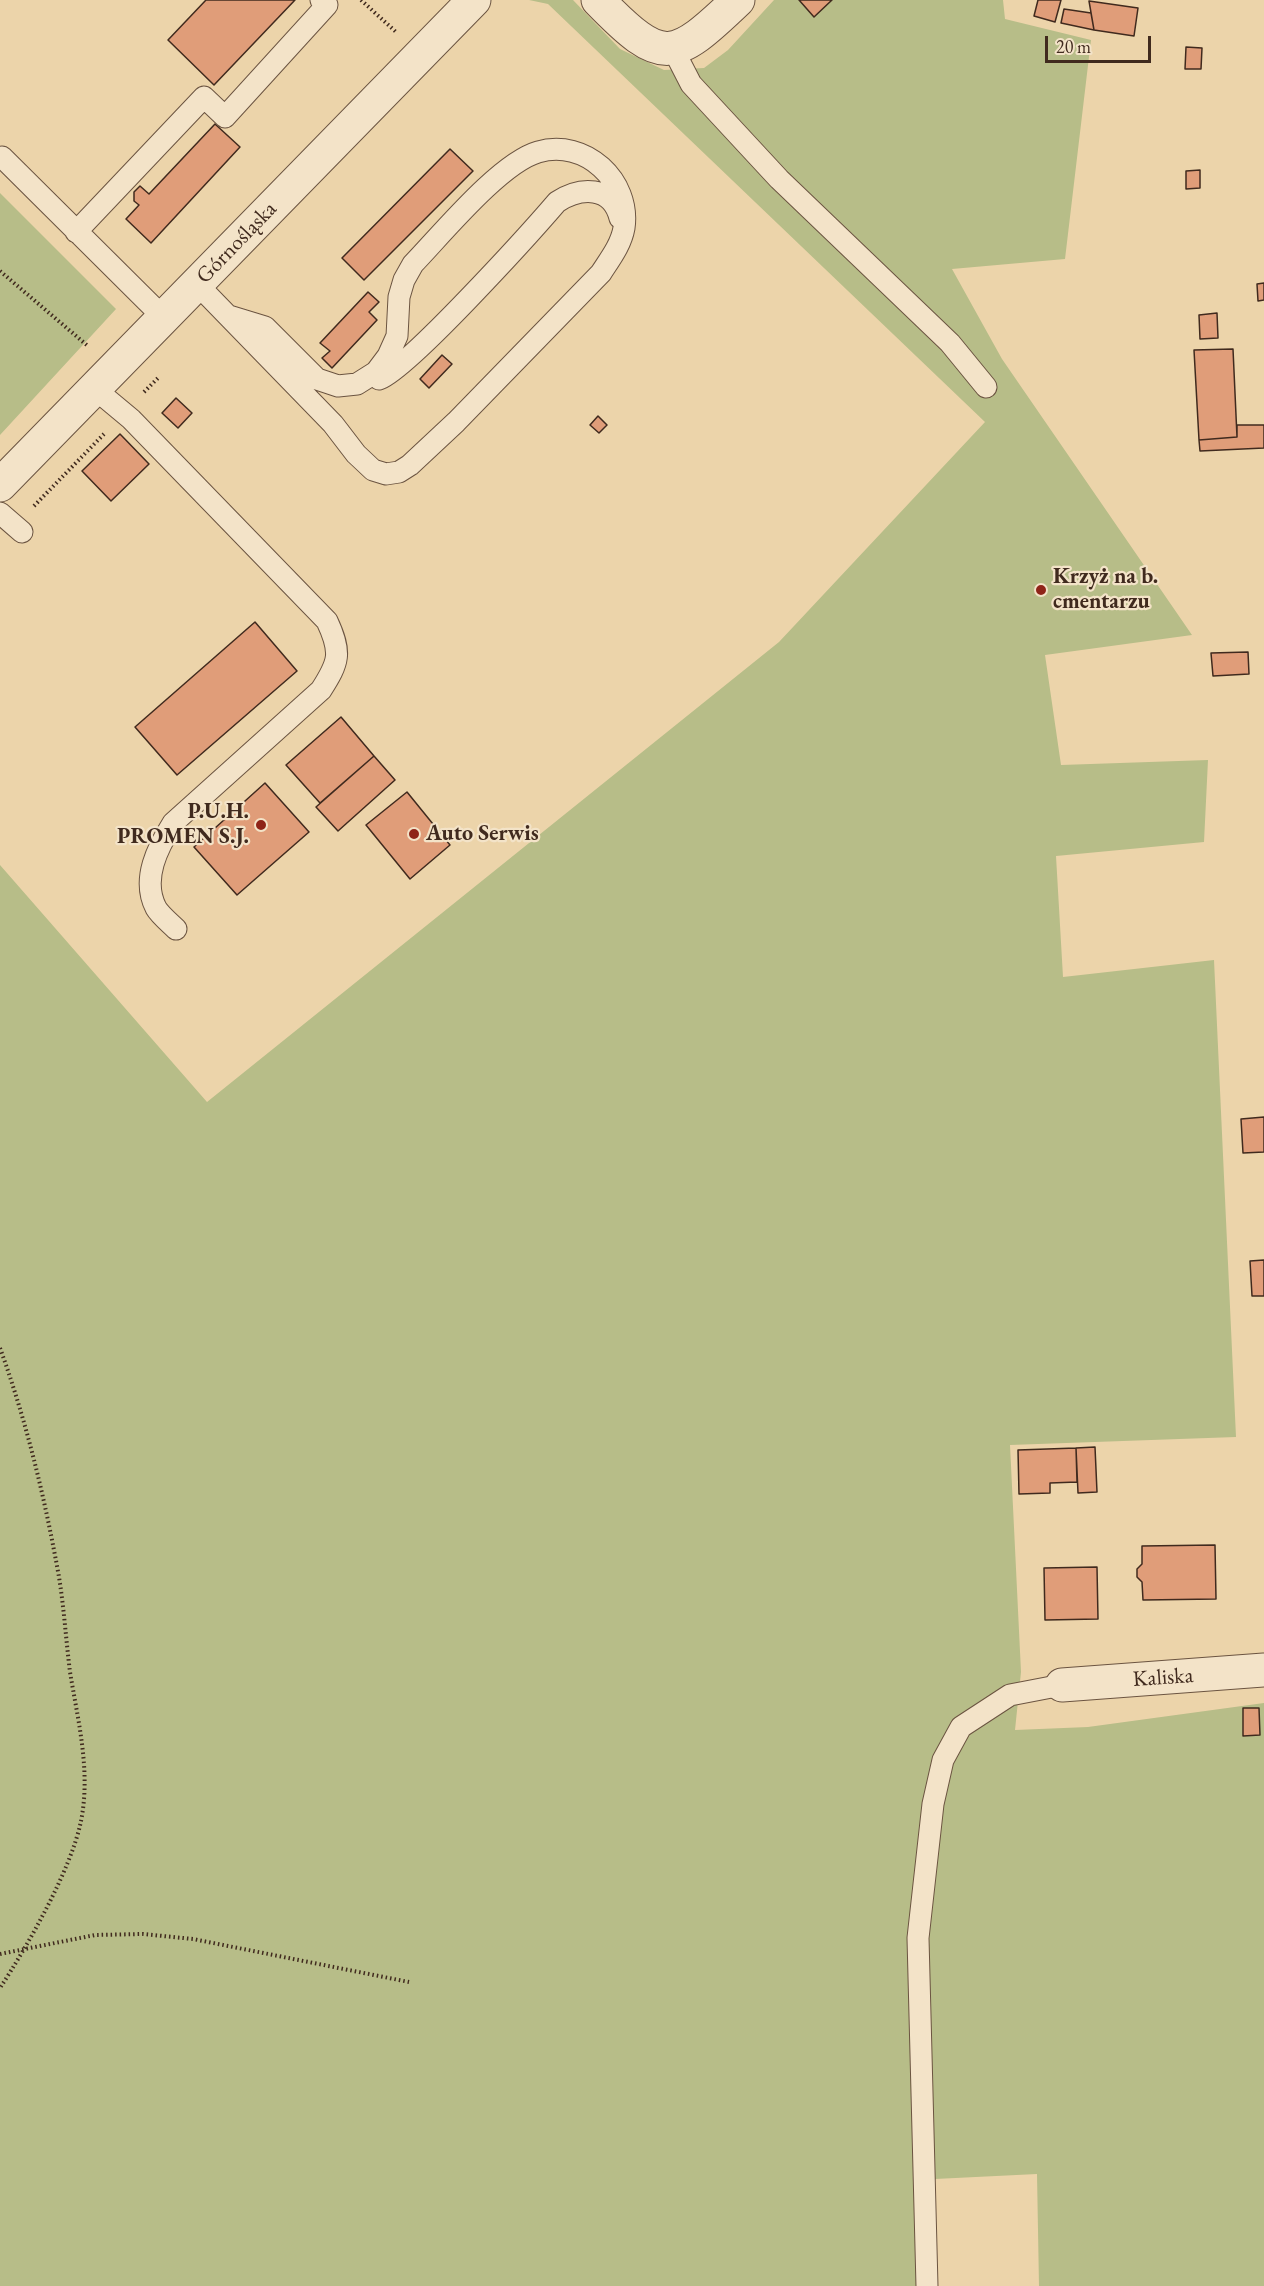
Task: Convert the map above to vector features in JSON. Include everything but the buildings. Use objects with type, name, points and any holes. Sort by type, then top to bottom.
[{"type":"street","name":"Górnośląska","points":[[0,485],[474,0]]},
{"type":"street","points":[[598,0],[642,41],[657,48],[673,49],[700,37],[738,0]]},
{"type":"street","name":"Kaliska","points":[[1062,1685],[1264,1670]]},
{"type":"lane","points":[[76,232],[204,97],[225,117],[327,5],[321,0]]},
{"type":"lane","points":[[673,49],[691,84],[779,179],[950,343],[986,387]]},
{"type":"lane","points":[[197,284],[373,470],[386,474],[399,472],[456,422],[601,273],[615,252],[623,230],[625,212],[621,192],[611,175],[598,163],[579,153],[558,150],[537,152],[512,166],[413,264],[404,280],[399,297],[397,336],[388,356],[376,372],[357,384]]},
{"type":"lane","points":[[2,157],[164,318]]},
{"type":"lane","points":[[229,316],[265,327],[317,379],[338,386],[357,384],[383,378],[399,365],[455,311],[557,202],[572,192],[590,191],[607,197],[619,211],[623,230]]},
{"type":"lane","points":[[104,379],[131,419],[327,621],[337,642],[337,665],[321,690],[172,823],[156,851],[150,880],[156,907],[176,929]]},
{"type":"lane","points":[[0,513],[22,532]]},
{"type":"lane","points":[[927,2286],[918,1938],[933,1804],[943,1760],[961,1726],[1010,1695],[1062,1685]]},
{"type":"path","points":[[361,0],[422,54]]},
{"type":"path","points":[[0,271],[104,379]]},
{"type":"path","points":[[0,1348],[40,1481],[59,1579],[70,1672],[84,1751],[81,1820],[67,1863],[25,1949],[0,1988]]},
{"type":"path","points":[[0,1954],[95,1935],[143,1934],[203,1941],[409,1982]]},
{"type":"green space","points":[[529,0],[573,0],[620,49],[664,70],[704,68],[728,50],[774,0],[1003,0],[1005,19],[1091,40],[1065,259],[952,269],[1002,359],[1192,635],[1045,655],[1061,765],[1208,760],[1204,842],[1056,856],[1063,977],[1214,960],[1236,1437],[1010,1445],[1021,1672],[1015,1730],[1088,1727],[1264,1703],[1264,2286],[1039,2286],[1037,2174],[935,2179],[933,2286],[0,2286],[0,865],[207,1102],[779,642],[985,422],[548,4]]},
{"type":"green space","points":[[0,193],[116,309],[0,435]]},
{"type":"place","name":"Krzyż na b. cmentarzu","points":[[1041,590]]},
{"type":"place","name":"P.U.H. PROMEN S.J.","points":[[261,825]]},
{"type":"place","name":"Auto Serwis","points":[[414,834]]}]
